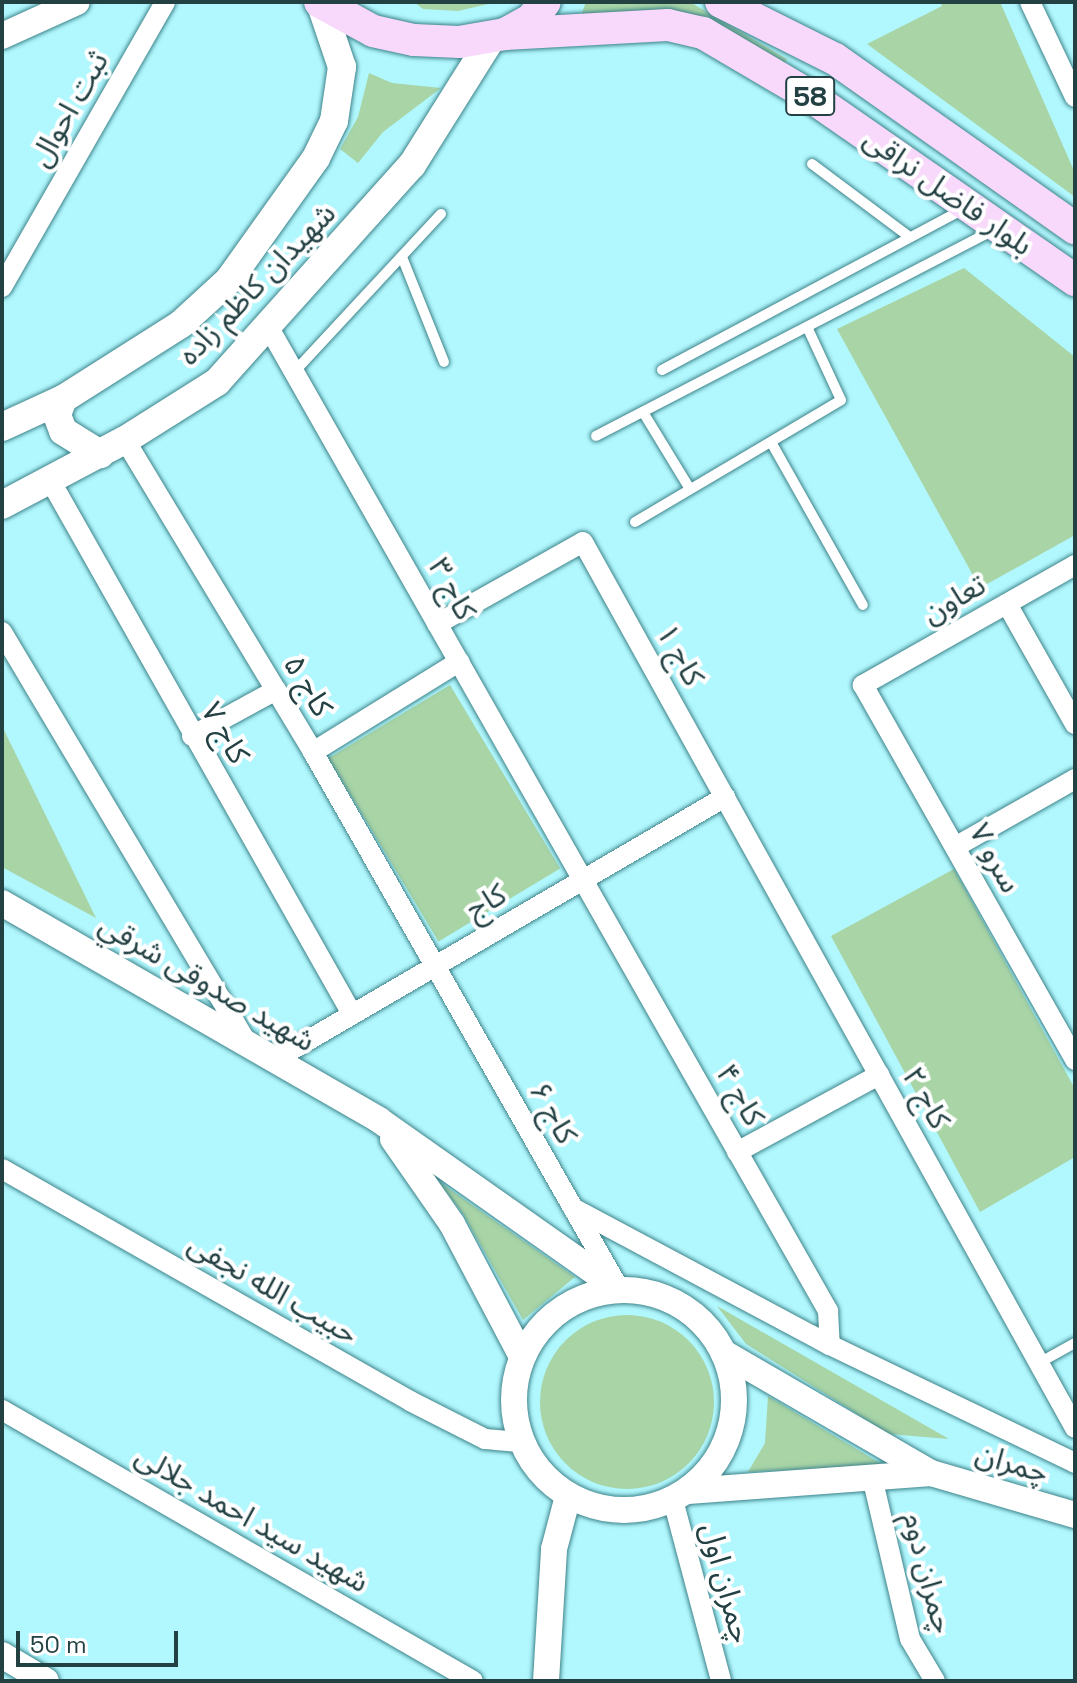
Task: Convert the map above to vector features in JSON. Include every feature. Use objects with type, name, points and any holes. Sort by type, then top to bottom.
[{"type":"main road","name":"بلوار فاضل نراقی","points":[[320,2],[373,31],[414,40],[459,42],[499,35],[668,25],[703,33],[810,96],[1075,280]]},
{"type":"main road","name":"شهیدان کاظم زاده","points":[[2,427],[63,399],[206,303],[316,158],[334,121],[342,67],[320,2]]},
{"type":"main road","points":[[499,35],[532,19],[545,2]]},
{"type":"main road","name":"بلوار فاضل نراقی","points":[[721,2],[835,59],[1075,228]]},
{"type":"main road","points":[[753,2],[835,59]]},
{"type":"main road","name":"شهیدان کاظم زاده","points":[[2,505],[125,440],[217,382],[269,328],[412,165],[499,35]]},
{"type":"main road","points":[[63,399],[57,415],[63,431],[100,454]]},
{"type":"street","points":[[2,36],[77,2]]},
{"type":"street","name":"ثبت احوال","points":[[2,287],[165,2]]},
{"type":"street","points":[[1030,2],[1075,97]]},
{"type":"street","name":"کاج ۳","points":[[269,328],[296,370],[583,880]]},
{"type":"street","name":"کاج ۵","points":[[125,440],[313,752],[436,966]]},
{"type":"street","name":"کاج ۷","points":[[50,480],[192,736],[352,1014]]},
{"type":"street","name":"کاج ۱","points":[[437,624],[583,542],[725,797]]},
{"type":"street","name":"تعاون","points":[[863,685],[1075,565]]},
{"type":"street","points":[[1007,604],[1075,724]]},
{"type":"street","points":[[2,632],[245,1040]]},
{"type":"street","points":[[313,752],[459,662]]},
{"type":"street","name":"سرو ۷","points":[[863,685],[1075,1060]]},
{"type":"street","points":[[192,736],[276,690]]},
{"type":"street","points":[[955,847],[1075,779]]},
{"type":"street","name":"کاج","points":[[276,1059],[725,797]]},
{"type":"street","name":"کاج ۲","points":[[725,797],[1075,1428]]},
{"type":"street","name":"کاج ۴","points":[[583,880],[828,1311],[830,1345]]},
{"type":"street","name":"شهید صدوقی شرقي","points":[[2,903],[245,1040],[379,1120],[619,1289]]},
{"type":"street","name":"کاج ۶","points":[[436,966],[619,1289]]},
{"type":"street","points":[[737,1152],[879,1075]]},
{"type":"street","name":"شهید صدوقی شرقي","points":[[379,1120],[452,1224],[522,1357]]},
{"type":"street","name":"حبیب الله نجفی","points":[[2,1169],[410,1401],[485,1439],[522,1442]]},
{"type":"street","points":[[573,1208],[830,1345],[1075,1463]]},
{"type":"street","points":[[680,1496],[711,1470],[726,1443],[734,1413],[734,1382],[724,1353],[706,1326],[682,1305],[651,1292],[619,1289],[589,1294],[561,1308],[538,1330],[522,1357],[514,1385],[522,1442],[541,1472],[568,1496],[620,1511],[680,1496],[931,1473]]},
{"type":"street","points":[[724,1353],[931,1473]]},
{"type":"street","name":"شهید سید احمد جلالی","points":[[2,1410],[473,1681]]},
{"type":"street","name":"چمران","points":[[931,1473],[1073,1517]]},
{"type":"street","name":"چمران دوم","points":[[872,1477],[910,1639],[935,1681]]},
{"type":"street","points":[[546,1681],[554,1549],[568,1496]]},
{"type":"street","name":"چمران اول","points":[[680,1496],[721,1681]]},
{"type":"street","points":[[2,1655],[46,1681]]},
{"type":"lane","points":[[812,164],[907,235]]},
{"type":"lane","points":[[662,370],[907,235],[968,206]]},
{"type":"lane","points":[[296,370],[441,214]]},
{"type":"lane","points":[[596,436],[808,329],[999,227]]},
{"type":"lane","points":[[402,257],[444,362]]},
{"type":"lane","points":[[635,522],[841,400],[808,329]]},
{"type":"lane","points":[[643,412],[690,489]]},
{"type":"lane","points":[[771,442],[863,605]]},
{"type":"lane","points":[[1039,1363],[1075,1343]]},
{"type":"green space","points":[[414,2],[497,2],[458,11],[423,9]]},
{"type":"green space","points":[[586,2],[690,2],[787,59],[783,66],[579,21]]},
{"type":"green space","points":[[940,2],[1000,2],[1075,173],[1075,197],[867,44],[942,6]]},
{"type":"green space","points":[[369,73],[392,83],[441,88],[383,132],[358,163],[340,149],[358,117]]},
{"type":"green space","points":[[964,268],[1075,357],[1075,535],[980,588],[837,329]]},
{"type":"green space","points":[[450,685],[560,868],[439,942],[328,758]]},
{"type":"green space","points":[[2,726],[96,918],[2,867]]},
{"type":"green space","points":[[954,869],[1075,1089],[1075,1157],[980,1212],[831,936]]},
{"type":"green space","points":[[438,1181],[575,1277],[523,1320],[463,1214]]},
{"type":"green space","points":[[717,1306],[949,1439],[889,1434],[746,1344]]},
{"type":"green space","points":[[627,1315],[660,1322],[688,1341],[707,1369],[714,1402],[707,1435],[688,1463],[660,1482],[627,1489],[594,1482],[566,1463],[547,1435],[540,1402],[547,1369],[566,1341],[594,1322]]},
{"type":"green space","points":[[768,1396],[883,1465],[748,1472],[765,1443]]}]
